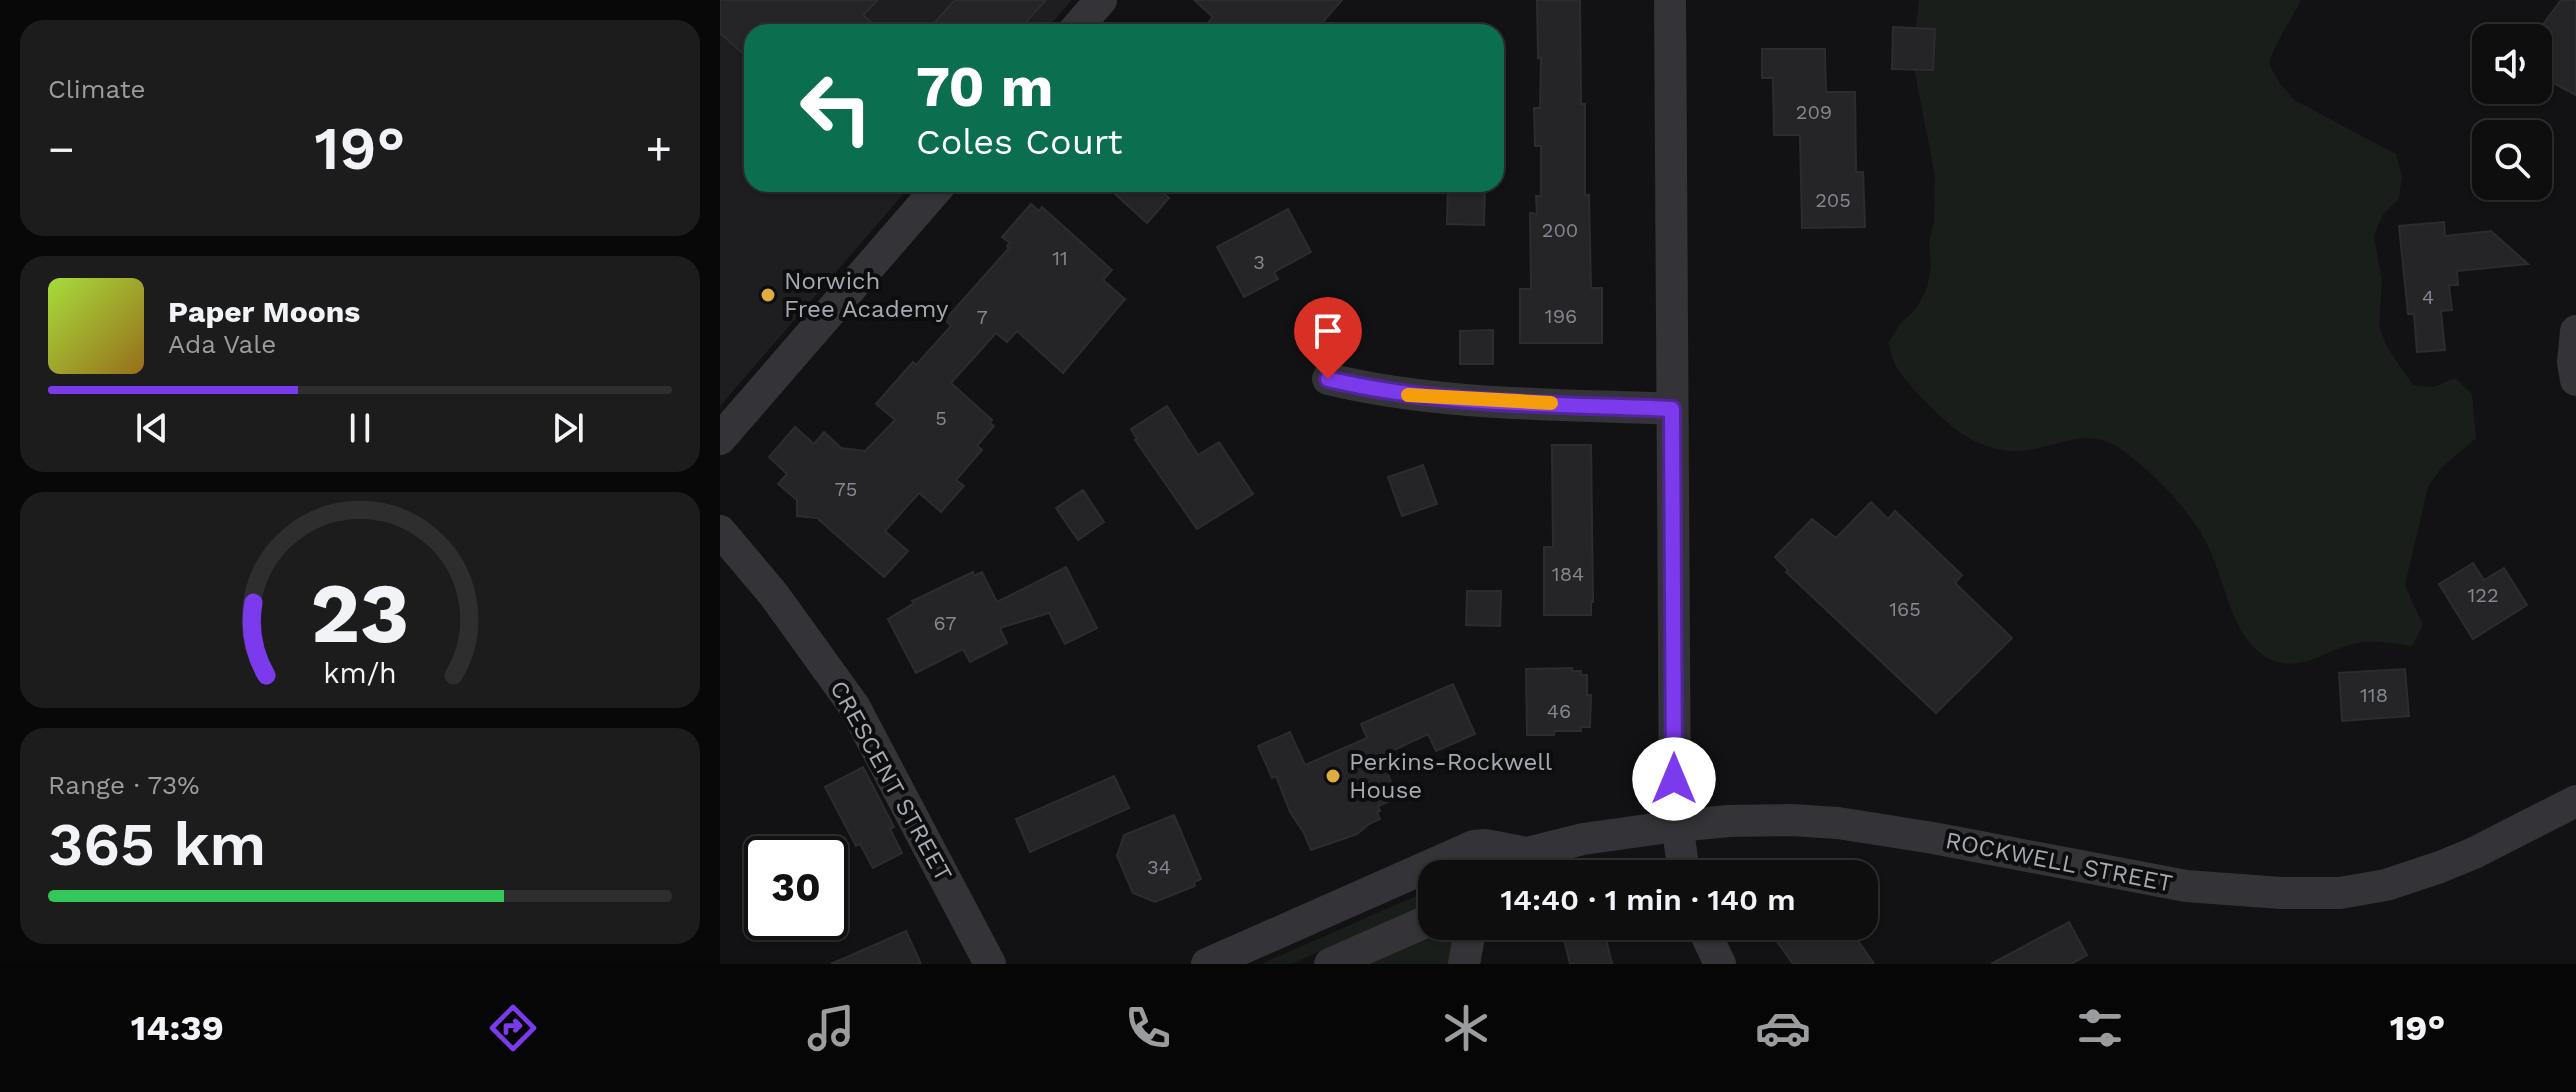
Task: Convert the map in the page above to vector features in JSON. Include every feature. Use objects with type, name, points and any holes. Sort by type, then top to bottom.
[{"type":"street","points":[[1080,24],[1101,0]]},
{"type":"street","points":[[1670,0],[1676,826],[1682,860]]},
{"type":"street","points":[[720,439],[934,192]]},
{"type":"street","points":[[2576,331],[2573,362],[2576,380]]},
{"type":"street","points":[[1328,379],[1372,390],[1424,397],[1672,409]]},
{"type":"street","name":"CRESCENT STREET","points":[[720,531],[774,595],[854,706],[990,964]]},
{"type":"street","name":"ROCKWELL STREET","points":[[1530,860],[1594,837],[1676,826],[1765,820],[1838,823],[2000,850],[2157,882],[2316,894],[2362,890],[2415,877],[2474,853],[2576,801]]},
{"type":"street","name":"ROCKWELL STREET","points":[[1442,860],[1474,846],[1500,847],[1518,860]]},
{"type":"street","name":"ROCKWELL STREET","points":[[1207,964],[1418,871]]},
{"type":"street","points":[[1330,964],[1418,925]]},
{"type":"street","points":[[1464,964],[1470,940]]},
{"type":"street","points":[[1709,940],[1720,964]]},
{"type":"shaded area","name":"Norwich Free Academy","points":[[720,0],[1072,0],[1051,24],[744,24],[744,192],[905,192],[720,406]]},
{"type":"shaded area","points":[[1919,0],[2301,0],[2269,64],[2280,84],[2296,101],[2396,154],[2402,176],[2399,198],[2383,214],[2374,236],[2382,281],[2379,326],[2387,347],[2413,385],[2434,387],[2455,378],[2472,394],[2476,438],[2441,468],[2428,487],[2405,585],[2423,625],[2412,646],[2364,642],[2296,664],[2272,660],[2258,651],[2238,624],[2213,557],[2190,517],[2160,482],[2125,452],[2110,443],[2081,438],[2025,451],[1985,446],[1947,422],[1901,373],[1888,343],[1900,324],[1916,309],[1927,288],[1931,266],[1929,243],[1934,221],[1935,176],[1912,58]]},
{"type":"shaded area","points":[[1418,895],[1418,908],[1291,964],[1261,964]]},
{"type":"shaded area","points":[[1422,940],[1455,940],[1454,953],[1447,964],[1367,964]]},
{"type":"building","points":[[720,0],[878,0],[863,15],[873,24],[744,24],[744,55],[720,33]]},
{"type":"building","points":[[955,0],[1046,0],[1024,24],[933,24]]},
{"type":"building","points":[[1194,0],[1342,0],[1321,24],[1207,24],[1213,17]]},
{"type":"building","points":[[1537,0],[1580,0],[1585,195],[1589,195],[1591,288],[1602,288],[1602,343],[1520,343],[1520,289],[1531,289],[1530,213],[1537,214],[1536,196],[1541,196],[1541,146],[1535,146],[1534,108],[1540,108]]},
{"type":"building","points":[[2561,0],[2576,0],[2576,95],[2552,82],[2552,24],[2543,24]]},
{"type":"building","points":[[1893,27],[1935,29],[1933,70],[1892,69]]},
{"type":"building","points":[[1762,49],[1825,49],[1826,92],[1855,92],[1856,172],[1863,172],[1865,227],[1802,228],[1800,135],[1774,135],[1773,78],[1762,78]]},
{"type":"building","points":[[1113,192],[1163,192],[1169,198],[1147,223]]},
{"type":"building","points":[[1448,192],[1485,192],[1484,225],[1447,224]]},
{"type":"building","points":[[1031,204],[1039,211],[1042,207],[1112,270],[1103,280],[1125,299],[1063,373],[1017,331],[1007,342],[996,333],[951,383],[992,420],[990,423],[994,426],[977,446],[982,450],[956,480],[964,486],[941,512],[919,493],[885,531],[908,551],[884,577],[817,518],[797,516],[797,500],[778,484],[787,474],[769,457],[795,427],[814,444],[824,432],[841,448],[865,451],[895,420],[876,404],[913,362],[916,365],[951,326],[945,320],[1009,248],[1010,243],[1002,237]]},
{"type":"building","points":[[1288,209],[1311,252],[1274,272],[1278,279],[1244,297],[1217,247]]},
{"type":"building","points":[[2444,222],[2445,236],[2491,231],[2528,264],[2457,271],[2458,285],[2449,285],[2452,310],[2441,311],[2445,350],[2417,352],[2414,314],[2408,314],[2399,226]]},
{"type":"building","points":[[1493,330],[1493,364],[1460,364],[1460,331]]},
{"type":"building","points":[[1167,406],[1198,455],[1219,442],[1253,494],[1197,529],[1135,440],[1131,429]]},
{"type":"building","points":[[1552,445],[1591,445],[1591,615],[1544,615],[1544,547],[1553,547]]},
{"type":"building","points":[[1423,465],[1437,504],[1402,516],[1388,477]]},
{"type":"building","points":[[1083,490],[1104,522],[1078,540],[1056,508]]},
{"type":"building","points":[[1871,502],[1888,519],[1895,511],[1962,575],[1955,583],[2012,638],[1936,713],[1786,572],[1788,570],[1775,557],[1812,519],[1836,538]]},
{"type":"building","points":[[2473,563],[2484,580],[2504,568],[2527,605],[2473,639],[2439,584]]},
{"type":"building","points":[[1066,567],[1097,628],[1065,644],[1049,613],[1000,628],[1007,643],[970,662],[963,649],[916,673],[888,619],[914,603],[912,601],[973,572],[974,576],[982,572],[997,602]]},
{"type":"building","points":[[1467,591],[1501,591],[1500,626],[1466,625]]},
{"type":"building","points":[[1572,668],[1572,671],[1587,675],[1587,695],[1591,695],[1590,727],[1581,727],[1581,731],[1554,731],[1554,735],[1527,735],[1526,669]]},
{"type":"building","points":[[2405,669],[2409,716],[2342,721],[2339,673]]},
{"type":"building","name":"Perkins-Rockwell House","points":[[1453,684],[1475,734],[1436,751],[1428,734],[1381,756],[1397,798],[1378,806],[1380,819],[1357,834],[1311,850],[1290,812],[1276,776],[1272,778],[1258,746],[1290,732],[1305,765],[1367,738],[1361,724]]},
{"type":"building","points":[[863,767],[894,827],[890,829],[902,853],[873,868],[860,844],[856,846],[825,787]]},
{"type":"building","points":[[1114,776],[1129,808],[1030,852],[1016,819]]},
{"type":"building","points":[[1174,815],[1201,879],[1194,882],[1195,886],[1155,902],[1133,893],[1117,856],[1124,835]]},
{"type":"building","points":[[2069,922],[2087,955],[2071,964],[1991,964]]},
{"type":"building","points":[[906,931],[921,964],[831,964]]},
{"type":"building","points":[[1564,940],[1606,940],[1612,964],[1570,964]]},
{"type":"building","points":[[1776,940],[1858,940],[1874,964],[1793,964]]},
{"type":"slow traffic","points":[[1408,395],[1551,403]]},
{"type":"place","name":"Norwich Free Academy","points":[[768,295]]},
{"type":"place","name":"Perkins-Rockwell House","points":[[1333,776]]},
{"type":"route","points":[[1328,379],[1372,390],[1424,397],[1672,409],[1674,779]]}]
